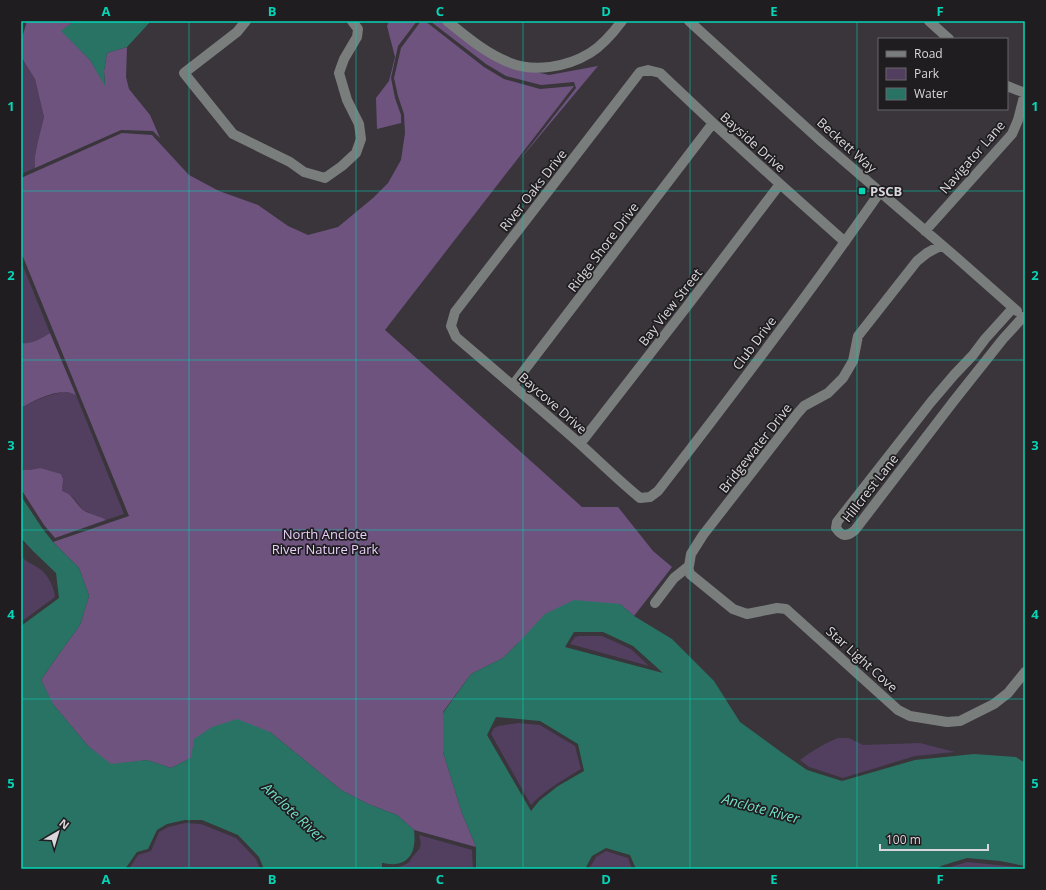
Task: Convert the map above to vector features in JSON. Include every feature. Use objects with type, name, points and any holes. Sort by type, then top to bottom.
[{"type":"street","points":[[246,21],[237,32],[184,73],[233,134],[290,162],[304,172],[325,178],[342,166],[356,153],[361,139],[359,124],[347,100],[339,72],[344,59],[357,37],[358,29],[352,21]]},
{"type":"street","points":[[448,21],[478,45],[500,59],[524,67],[537,68],[570,63],[590,53],[606,41],[622,21]]},
{"type":"street","name":"Beckett Way","points":[[689,21],[822,142],[1013,308],[1023,315]]},
{"type":"street","points":[[929,21],[948,38]]},
{"type":"street","name":"Bayside Drive","points":[[640,72],[648,70],[660,73],[845,242]]},
{"type":"street","name":"River Oaks Drive","points":[[451,326],[455,312],[640,72]]},
{"type":"street","points":[[1008,86],[1025,93]]},
{"type":"street","name":"Navigator Lane","points":[[925,231],[1012,134],[1018,120],[1025,93]]},
{"type":"street","name":"Ridge Shore Drive","points":[[513,385],[713,123]]},
{"type":"street","name":"Bay View Street","points":[[580,444],[780,184]]},
{"type":"street","name":"Club Drive","points":[[640,498],[650,497],[658,491],[755,364],[880,192]]},
{"type":"street","name":"Bridgewater Drive","points":[[688,567],[691,554],[703,535],[797,414],[804,406],[828,393],[843,378],[853,361],[858,336],[919,258],[942,245]]},
{"type":"street","name":"Hillcrest Lane","points":[[1013,308],[931,402],[837,522],[836,528],[839,533],[844,535],[850,534],[855,530],[958,396],[1023,315]]},
{"type":"street","name":"Baycove Drive","points":[[451,326],[456,337],[513,385],[640,498]]},
{"type":"street","points":[[655,603],[674,578],[688,567]]},
{"type":"street","name":"Star Light Cove","points":[[688,567],[690,574],[733,609],[747,614],[777,608],[786,609],[898,710],[910,716],[947,722],[960,721],[994,704],[1008,693],[1025,672]]},
{"type":"green space","points":[[27,21],[74,21],[62,31],[90,60],[105,85],[104,71],[107,53],[127,47],[126,77],[129,89],[150,115],[160,138],[153,131],[121,130],[35,168],[35,156],[44,117],[35,79],[23,60],[21,49],[21,41]]},
{"type":"green space","points":[[389,21],[417,21],[398,46],[391,78],[395,98],[401,115],[401,123],[377,129],[376,98],[389,81],[395,57],[387,26]]},
{"type":"green space","name":"North Anclote River Nature Park","points":[[421,21],[425,21],[484,67],[504,79],[540,89],[574,86],[385,330],[582,507],[618,507],[653,551],[672,567],[634,616],[620,604],[518,643],[503,658],[471,674],[443,712],[443,752],[462,813],[476,847],[414,830],[397,815],[368,804],[341,790],[270,732],[191,758],[171,768],[147,760],[111,765],[88,746],[52,703],[41,680],[80,625],[89,596],[79,568],[53,542],[129,516],[21,252],[21,178],[122,133],[152,135],[189,175],[219,191],[258,205],[288,226],[308,235],[338,227],[373,198],[388,183],[401,160],[405,133],[404,114],[394,78],[401,48]]},
{"type":"green space","points":[[430,21],[441,21],[474,47],[536,72],[549,75],[598,66],[517,163],[576,88],[574,82],[541,85],[506,76],[486,64]]},
{"type":"green space","points":[[21,49],[23,60],[35,79],[44,117],[35,156],[35,168],[21,174]]},
{"type":"green space","points":[[21,261],[50,333],[36,341],[29,343],[21,343]]},
{"type":"green space","points":[[50,333],[76,395],[68,392],[55,393],[21,408],[21,343],[33,342]]},
{"type":"green space","points":[[68,391],[76,395],[124,514],[106,520],[83,510],[73,497],[61,491],[63,485],[40,468],[21,470],[21,408],[44,397]]},
{"type":"green space","points":[[40,468],[61,474],[63,479],[62,491],[71,496],[83,510],[106,520],[55,538],[44,525],[21,489],[21,470]]},
{"type":"green space","points":[[21,556],[46,574],[52,585],[55,597],[21,622]]},
{"type":"green space","points":[[602,636],[631,649],[649,666],[570,644],[575,637]]},
{"type":"green space","points":[[518,723],[540,725],[575,746],[581,769],[548,790],[531,805],[491,734],[494,728],[498,726]]},
{"type":"green space","points":[[838,738],[849,738],[863,745],[920,743],[955,752],[915,756],[843,778],[809,767],[800,760],[818,748]]},
{"type":"green space","points":[[185,823],[201,824],[236,838],[256,859],[260,869],[129,869],[138,855],[151,851],[159,832],[168,827]]},
{"type":"green space","points":[[419,835],[472,850],[473,869],[385,869],[402,866],[409,862],[420,846]]},
{"type":"green space","points":[[606,851],[628,858],[632,869],[589,869],[596,857]]},
{"type":"green space","points":[[967,862],[1018,867],[1019,869],[943,869]]},
{"type":"water","points":[[74,21],[151,21],[127,47],[107,53],[104,71],[105,86],[90,60],[61,31]]},
{"type":"water","name":"Anclote River","points":[[21,496],[53,542],[79,568],[89,596],[80,625],[41,680],[53,704],[88,746],[111,764],[147,760],[171,768],[191,758],[194,739],[212,727],[237,719],[270,732],[341,790],[368,804],[397,815],[414,830],[414,847],[409,857],[401,863],[382,863],[382,869],[264,869],[259,857],[238,835],[202,820],[185,820],[167,824],[157,830],[148,849],[137,852],[125,869],[21,869],[21,626],[59,598],[56,573],[21,538]]},
{"type":"water","name":"Anclote River","points":[[574,600],[620,604],[634,616],[672,639],[714,681],[740,722],[807,770],[842,781],[915,760],[974,754],[1016,757],[1025,763],[1025,866],[1000,861],[967,858],[935,869],[636,869],[630,855],[606,848],[592,856],[585,869],[476,869],[476,847],[462,813],[443,752],[443,713],[471,674],[503,658],[545,614]],"holes":[[[574,632],[603,632],[633,646],[663,673],[565,647]],[[496,717],[540,721],[578,744],[584,771],[558,786],[539,801],[531,811],[487,735]]]},
{"type":"place","name":"PSCB","points":[[862,191]]}]
